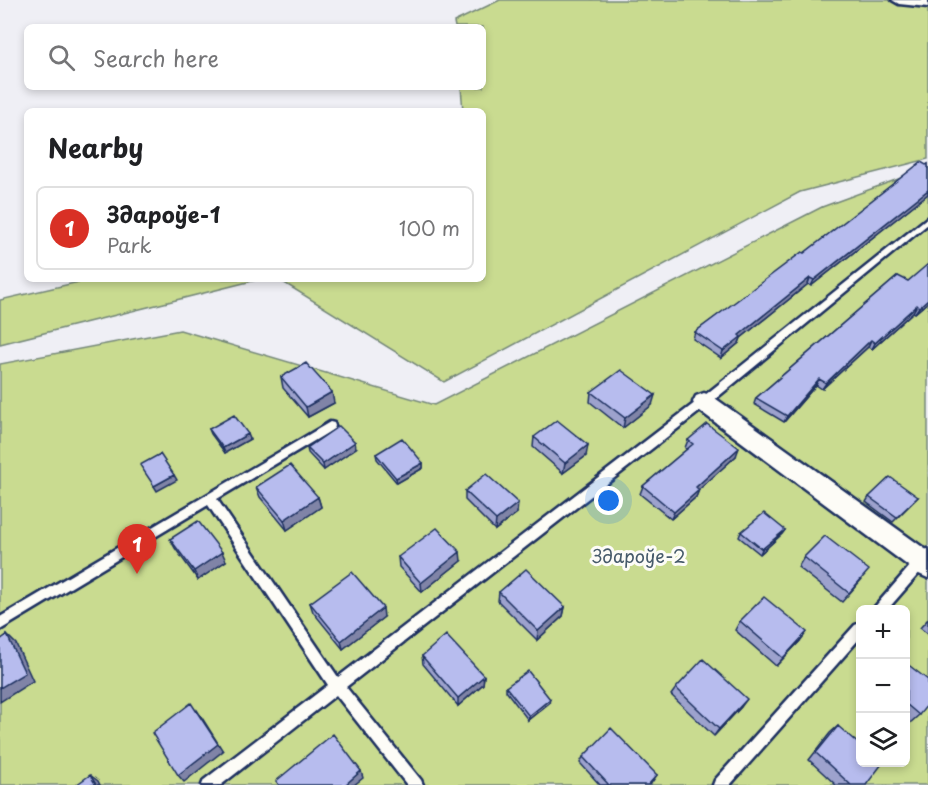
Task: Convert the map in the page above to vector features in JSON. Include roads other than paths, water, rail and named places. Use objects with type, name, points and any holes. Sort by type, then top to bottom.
[{"type":"street","points":[[899,0],[928,3]]},
{"type":"street","points":[[704,402],[926,560]]},
{"type":"lane","points":[[209,785],[704,402],[928,220]]},
{"type":"lane","points":[[0,624],[330,426]]},
{"type":"lane","points":[[210,498],[336,685],[417,785]]},
{"type":"lane","points":[[882,605],[926,560]]},
{"type":"lane","points":[[720,785],[856,635]]},
{"type":"place","name":"Здароўе-1","points":[[137,574]]},
{"type":"park label","name":"Здароўе-2","points":[[639,557]]}]
